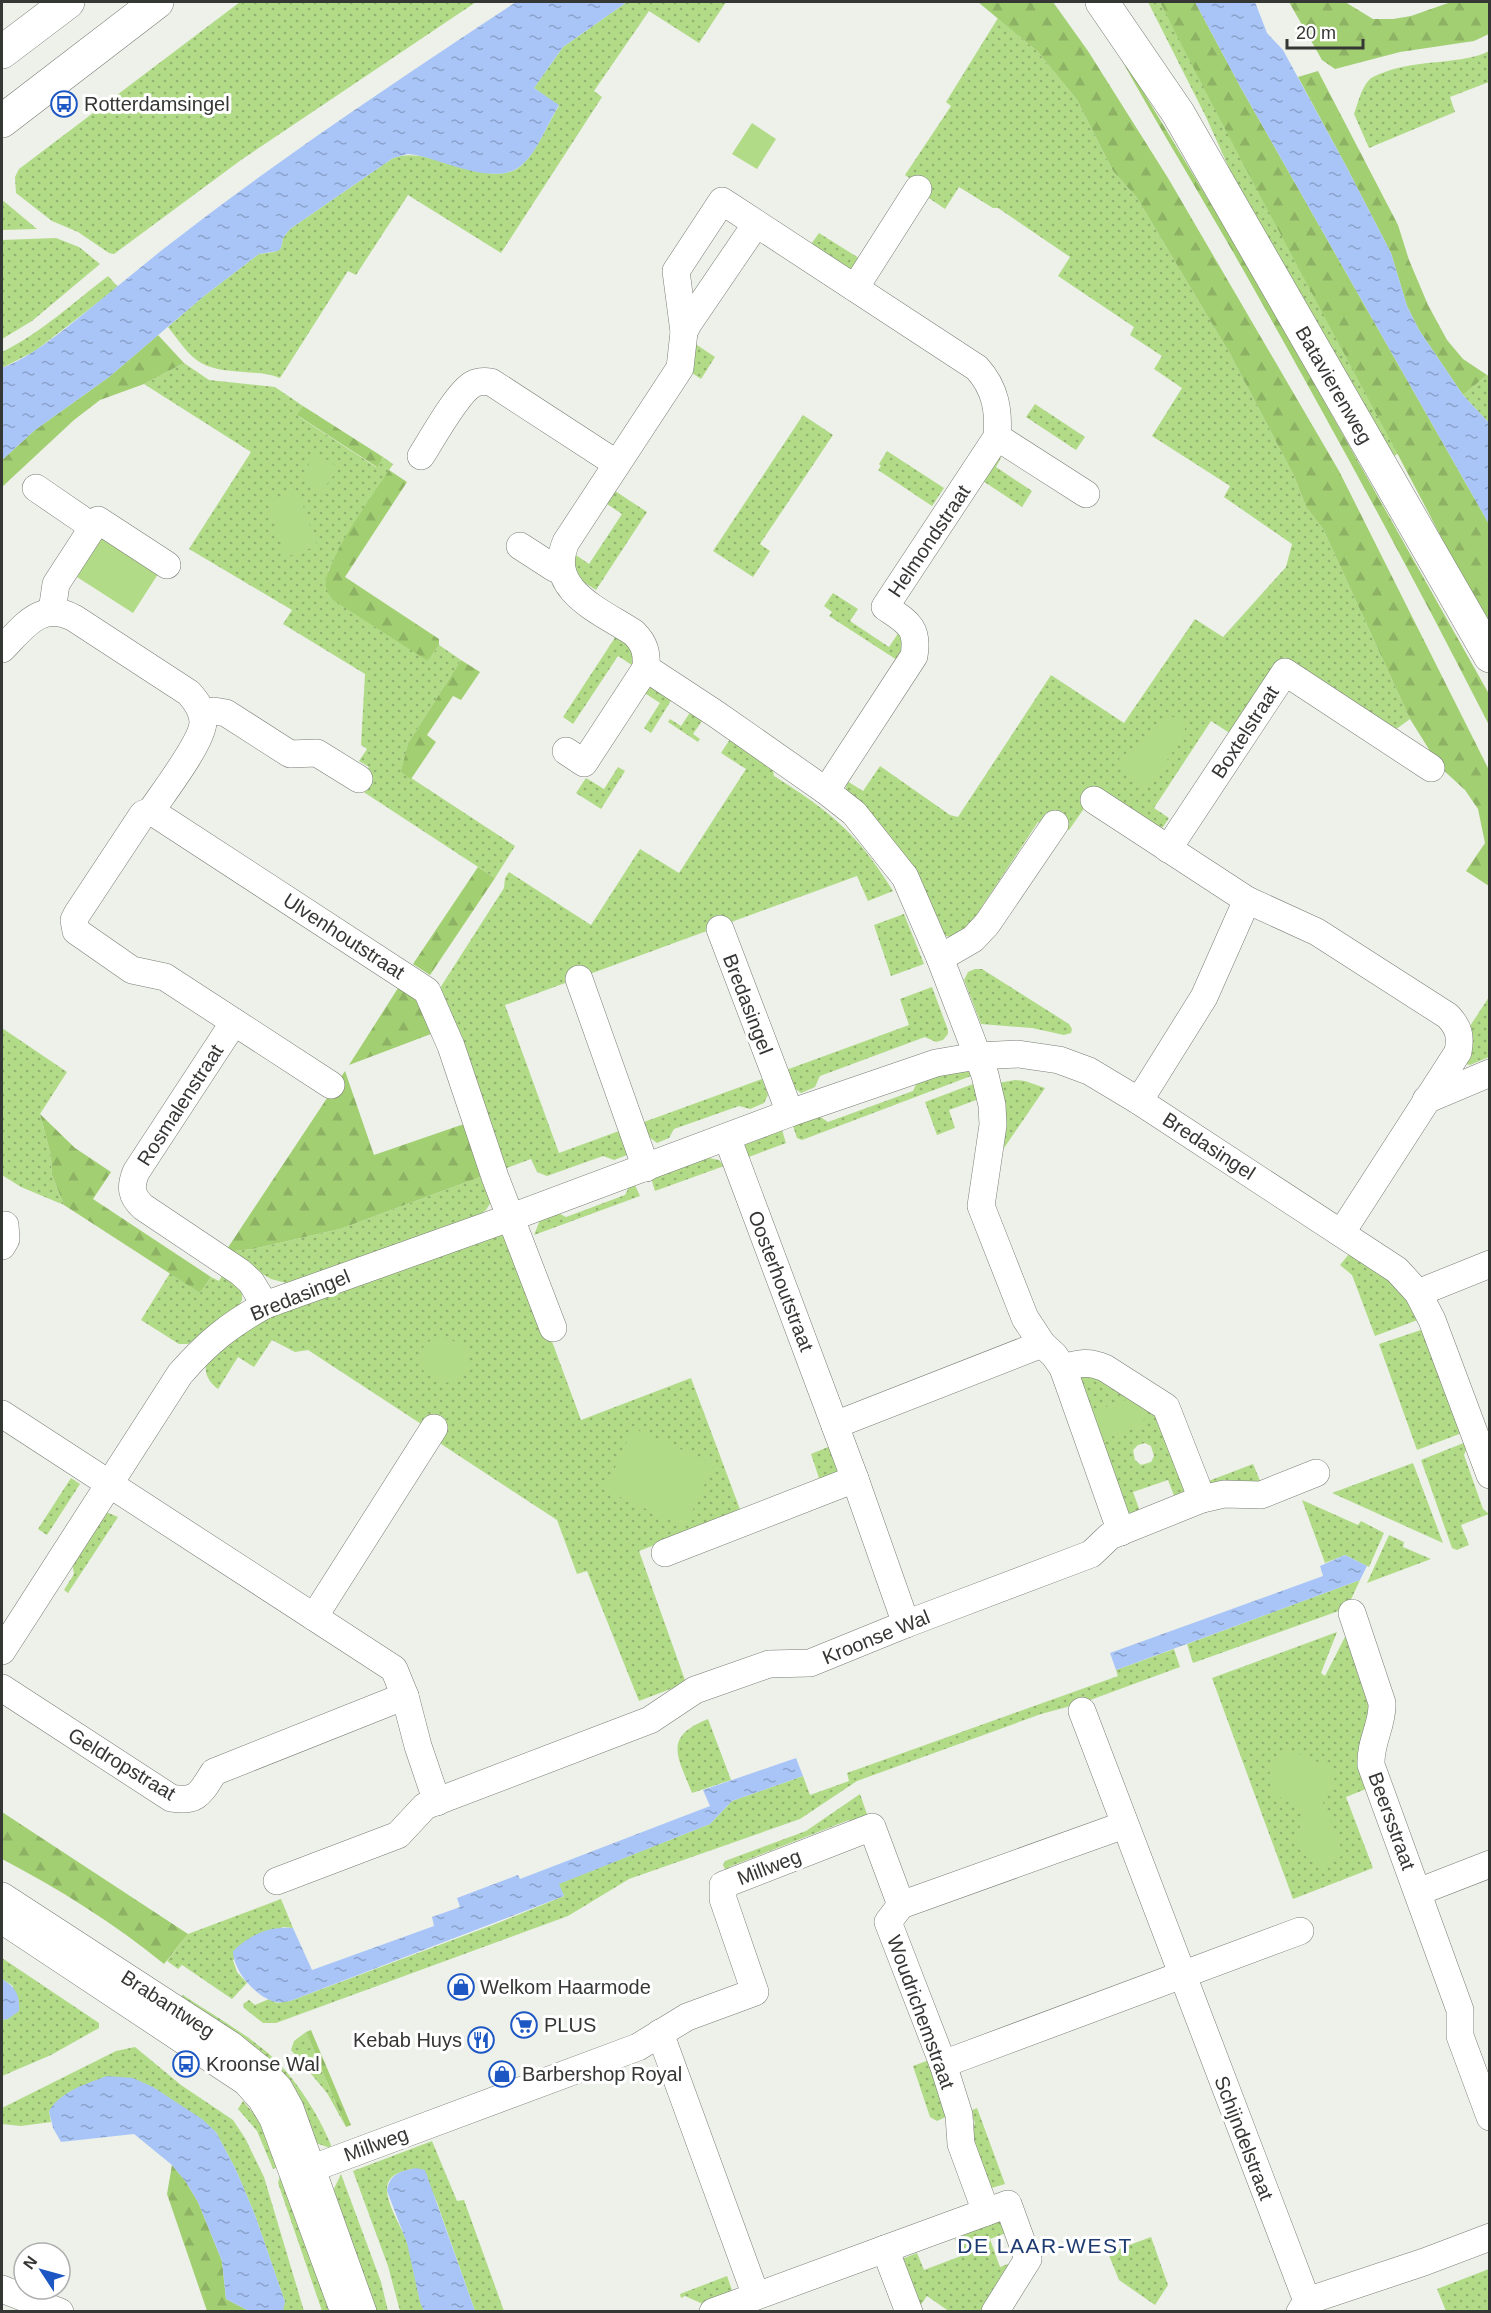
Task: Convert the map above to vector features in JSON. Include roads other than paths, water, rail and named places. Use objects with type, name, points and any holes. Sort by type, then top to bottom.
[{"type":"main road","points":[[2,52],[68,2]]},
{"type":"main road","points":[[2,121],[157,2]]},
{"type":"main road","name":"Batavierenweg","points":[[1102,2],[1178,113],[1490,656]]},
{"type":"main road","name":"Batavierenweg","points":[[1126,2],[1178,113]]},
{"type":"street","points":[[855,288],[918,189]]},
{"type":"street","points":[[566,752],[584,763],[646,668],[647,656],[643,642],[634,633],[578,596],[564,580],[560,567],[560,555],[566,542],[680,368],[684,332],[676,271],[722,201],[977,368],[993,390],[998,419],[997,437],[1086,494]]},
{"type":"street","points":[[684,332],[756,224]]},
{"type":"street","points":[[421,456],[466,389],[479,381],[485,381],[491,382],[617,464]]},
{"type":"street","name":"Helmondstraat","points":[[826,791],[914,656],[916,643],[913,630],[905,621],[885,607],[997,437]]},
{"type":"street","points":[[36,488],[93,527]]},
{"type":"street","points":[[52,611],[56,584],[98,520],[167,565]]},
{"type":"street","points":[[520,546],[554,568],[560,567]]},
{"type":"street","points":[[2,649],[34,618],[52,611],[66,614],[189,693],[198,703],[204,723],[197,741],[151,811]]},
{"type":"street","points":[[646,668],[716,714],[854,813],[905,877],[940,958],[985,1076],[992,1105],[993,1125],[981,1206],[1024,1318],[1042,1344],[1064,1368],[1120,1532]]},
{"type":"street","name":"Boxtelstraat","points":[[1168,849],[1285,672],[1431,768]]},
{"type":"street","points":[[202,715],[214,711],[226,713],[290,754],[317,753],[359,779]]},
{"type":"street","points":[[1094,800],[1247,900],[1317,932],[1448,1016],[1458,1027],[1460,1040],[1458,1052],[1342,1232]]},
{"type":"street","name":"Rosmalenstraat","points":[[151,811],[143,814],[77,914],[74,926],[80,936],[132,970],[165,977],[331,1085]]},
{"type":"street","name":"Ulvenhoutstraat","points":[[151,811],[427,991],[451,1046],[495,1177],[553,1328]]},
{"type":"street","points":[[940,958],[973,939],[987,924],[1055,824]]},
{"type":"street","points":[[1139,1101],[1204,997],[1247,900]]},
{"type":"street","name":"Bredasingel","points":[[720,928],[790,1113]]},
{"type":"street","points":[[579,979],[646,1168]]},
{"type":"street","name":"Rosmalenstraat","points":[[234,1022],[136,1172],[132,1192],[136,1201],[143,1208],[246,1277],[265,1305]]},
{"type":"street","name":"Bredasingel","points":[[2,1651],[180,1374],[206,1345],[235,1323],[265,1305],[646,1168],[790,1113],[936,1063],[977,1056],[1018,1054],[1059,1060],[1089,1071],[1342,1232],[1397,1270],[1418,1293],[1432,1320],[1487,1458]]},
{"type":"street","points":[[1426,1100],[1490,1073]]},
{"type":"street","name":"Oosterhoutstraat","points":[[727,1137],[855,1479],[906,1624]]},
{"type":"street","points":[[1418,1293],[1490,1264]]},
{"type":"street","points":[[835,1425],[1042,1344]]},
{"type":"street","points":[[1064,1368],[1080,1363],[1094,1363],[1166,1407],[1202,1499]]},
{"type":"street","points":[[2,1414],[394,1669],[405,1696],[417,1746],[437,1802]]},
{"type":"street","points":[[314,1617],[434,1428]]},
{"type":"street","name":"Kroonse Wal","points":[[276,1881],[398,1835],[425,1806],[650,1720],[695,1690],[769,1664],[810,1663],[1091,1554],[1110,1536],[1202,1499],[1224,1494],[1261,1495],[1316,1473]]},
{"type":"street","points":[[665,1554],[855,1479]]},
{"type":"street","name":"Beersstraat","points":[[1352,1613],[1382,1703],[1383,1714],[1370,1750],[1371,1765],[1460,2010],[1460,2036],[1490,2118]]},
{"type":"street","name":"Geldropstraat","points":[[2,1688],[171,1798],[184,1801],[198,1796],[214,1772],[405,1696]]},
{"type":"street","name":"Schijndelstraat","points":[[1082,1711],[1182,1973],[1304,2306],[1490,2237]]},
{"type":"street","name":"Woudrichemstraat","points":[[986,2212],[961,2144],[959,2115],[943,2064],[888,1922],[901,1905],[1124,1825]]},
{"type":"street","name":"Millweg","points":[[302,2168],[638,2046],[687,2017],[755,1992],[723,1899],[723,1885],[872,1827],[901,1905]]},
{"type":"street","name":"Beersstraat","points":[[1418,1892],[1490,1864]]},
{"type":"street","name":"Brabantweg","points":[[2,1896],[231,2045],[263,2071],[279,2088],[290,2108],[302,2168],[344,2312]]},
{"type":"street","name":"Brabantweg","points":[[2,1920],[246,2082],[261,2099],[302,2168],[363,2312]]},
{"type":"street","points":[[943,2064],[1182,1973],[1300,1931]]},
{"type":"street","points":[[660,2033],[756,2296]]},
{"type":"street","points":[[713,2312],[1008,2204],[1028,2259],[996,2312]]},
{"type":"street","points":[[885,2249],[909,2312]]},
{"type":"street","points":[[2,2289],[60,2312]]},
{"type":"water","points":[[516,2],[627,2],[563,47],[534,88],[559,105],[538,144],[523,164],[512,171],[500,174],[471,171],[416,155],[408,154],[393,158],[290,229],[283,238],[278,251],[259,254],[204,296],[109,377],[35,430],[2,460],[2,368],[34,352],[53,338],[162,250],[292,153]]},
{"type":"water","points":[[1195,2],[1255,2],[1267,33],[1283,50],[1391,253],[1407,306],[1419,330],[1463,395],[1489,423],[1489,524],[1241,88]]},
{"type":"water","points":[[1345,1555],[1367,1566],[1360,1580],[1116,1670],[1110,1653],[1323,1576],[1320,1566]]},
{"type":"water","points":[[796,1758],[803,1776],[732,1801],[710,1824],[559,1884],[564,1896],[290,2001],[275,2002],[260,1995],[241,1975],[234,1959],[233,1951],[261,1932],[276,1928],[293,1928],[312,1970],[434,1926],[432,1917],[460,1907],[457,1898],[518,1875],[520,1879],[710,1806],[703,1790]]},
{"type":"water","points":[[2,1979],[16,1992],[19,2011],[8,2019],[2,2020]]},
{"type":"water","points":[[107,2076],[133,2078],[153,2087],[202,2119],[216,2132],[236,2170],[255,2215],[285,2302],[283,2311],[249,2311],[226,2299],[222,2261],[198,2202],[172,2165],[134,2134],[61,2142],[53,2128],[49,2111],[67,2093]]},
{"type":"water","points":[[416,2168],[425,2170],[475,2311],[424,2311],[420,2302],[407,2243],[387,2191],[393,2177]]},
{"type":"place","name":"Rotterdamsingel","points":[[64,104]]},
{"type":"place","name":"Welkom Haarmode","points":[[461,1987]]},
{"type":"place","name":"PLUS","points":[[524,2025]]},
{"type":"place","name":"Kebab Huys","points":[[481,2040]]},
{"type":"place","name":"Kroonse Wal","points":[[186,2064]]},
{"type":"place","name":"Barbershop Royal","points":[[502,2074]]},
{"type":"district","name":"DE LAAR-WEST","points":[[1045,2245]]}]
